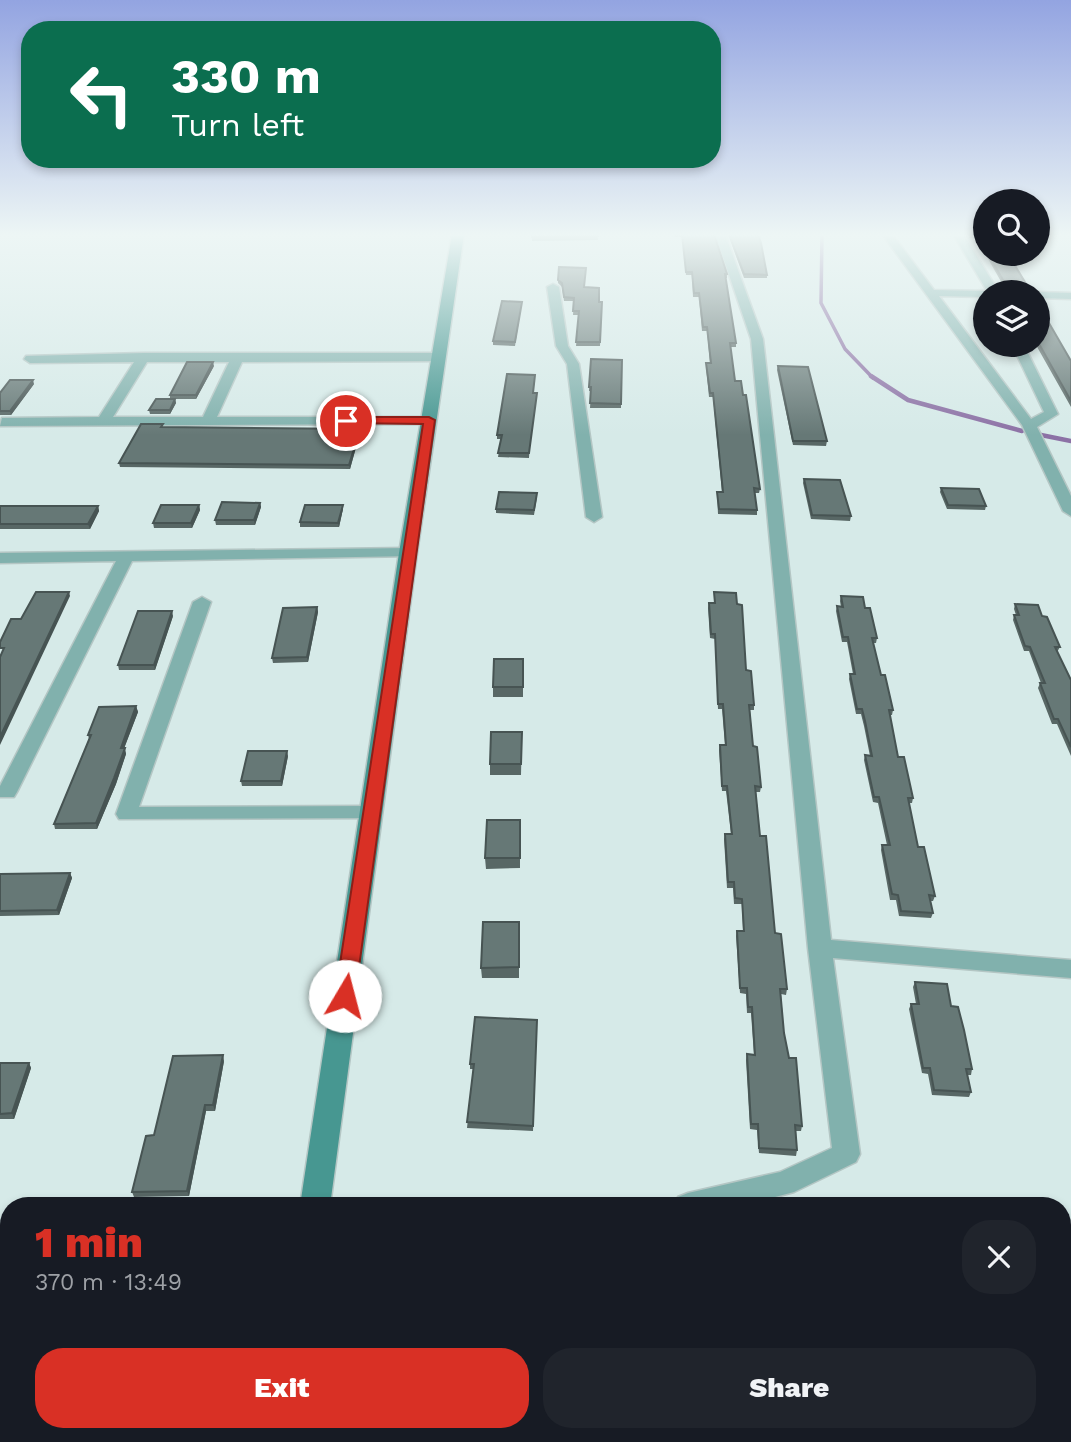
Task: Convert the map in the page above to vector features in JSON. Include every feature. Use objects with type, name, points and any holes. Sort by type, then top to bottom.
[{"type":"street","points":[[317,1197],[370,813],[448,301]]},
{"type":"street","points":[[555,301],[562,346],[573,364],[594,517]]},
{"type":"street","points":[[726,1197],[784,1183],[846,1154],[820,948],[757,339],[744,301]]},
{"type":"street","points":[[939,301],[1029,425],[1071,511]]},
{"type":"street","points":[[104,421],[144,357]]},
{"type":"street","points":[[208,421],[237,357]]},
{"type":"street","points":[[30,359],[439,357]]},
{"type":"street","points":[[1024,357],[1051,414],[1029,425]]},
{"type":"street","points":[[2,422],[429,420]]},
{"type":"street","points":[[0,558],[408,553]]},
{"type":"street","points":[[7,792],[126,557]]},
{"type":"street","points":[[202,602],[127,814],[370,813]]},
{"type":"street","points":[[820,948],[1071,970]]},
{"type":"building","points":[[502,301],[522,302],[515,342],[493,341]]},
{"type":"building","points":[[574,301],[602,302],[600,342],[576,342],[579,311],[573,311]]},
{"type":"building","points":[[700,301],[729,301],[736,343],[730,343],[735,381],[741,381],[743,395],[746,395],[760,489],[754,488],[757,510],[719,509],[717,492],[723,492],[713,393],[710,393],[706,363],[711,363],[707,327],[703,327]]},
{"type":"building","points":[[1050,325],[1071,361],[1071,401],[1046,357],[1050,357]]},
{"type":"building","points":[[591,359],[622,360],[621,404],[590,403]]},
{"type":"building","points":[[187,362],[213,362],[196,395],[170,395]]},
{"type":"building","points":[[778,366],[808,367],[827,441],[793,441]]},
{"type":"building","points":[[507,374],[535,375],[533,393],[537,393],[529,453],[498,453],[502,435],[497,435]]},
{"type":"building","points":[[10,380],[33,380],[10,411],[0,411],[0,393]]},
{"type":"building","points":[[156,399],[175,399],[170,410],[149,410]]},
{"type":"building","points":[[141,424],[163,424],[161,427],[360,429],[349,465],[119,463]]},
{"type":"building","points":[[804,479],[840,480],[851,516],[812,515]]},
{"type":"building","points":[[941,488],[979,489],[986,506],[948,505]]},
{"type":"building","points":[[499,492],[537,493],[534,510],[496,509]]},
{"type":"building","points":[[222,502],[260,503],[254,520],[215,520]]},
{"type":"building","points":[[161,505],[199,505],[191,523],[153,523]]},
{"type":"building","points":[[305,505],[343,505],[338,523],[300,522]]},
{"type":"building","points":[[0,506],[98,506],[88,524],[0,524]]},
{"type":"building","points":[[36,592],[69,592],[0,737],[0,657],[4,648],[0,648],[0,642],[11,619],[21,619]]},
{"type":"building","points":[[714,592],[736,593],[737,604],[742,605],[746,670],[751,671],[754,705],[749,705],[753,746],[757,747],[761,787],[755,786],[760,836],[766,836],[775,933],[781,934],[787,989],[780,989],[784,1033],[789,1058],[796,1058],[802,1126],[795,1125],[797,1150],[759,1148],[758,1124],[751,1124],[747,1054],[755,1055],[752,1007],[748,1007],[747,988],[740,988],[737,931],[744,931],[742,899],[735,898],[734,882],[728,882],[725,834],[732,834],[727,786],[722,786],[720,745],[726,745],[723,704],[718,704],[715,634],[711,634],[709,603],[715,603]]},
{"type":"building","points":[[841,596],[863,597],[865,608],[870,608],[877,638],[872,638],[881,675],[885,675],[893,710],[889,710],[898,757],[904,757],[913,798],[908,798],[918,847],[924,847],[935,896],[929,895],[933,913],[901,911],[898,895],[892,894],[882,845],[890,845],[879,797],[874,797],[865,755],[872,756],[862,709],[857,709],[850,674],[855,674],[848,637],[843,637],[837,606],[843,607]]},
{"type":"building","points":[[1015,604],[1038,605],[1042,616],[1047,617],[1060,647],[1055,647],[1071,680],[1071,747],[1058,719],[1054,719],[1040,683],[1045,683],[1030,647],[1025,646],[1014,615],[1019,615]]},
{"type":"building","points":[[317,607],[307,657],[272,658],[283,608]]},
{"type":"building","points":[[138,611],[172,611],[154,665],[118,665]]},
{"type":"building","points":[[494,659],[523,659],[523,687],[493,687]]},
{"type":"building","points":[[136,706],[121,748],[125,748],[96,823],[54,824],[91,735],[88,735],[99,707]]},
{"type":"building","points":[[491,732],[522,732],[521,764],[490,764]]},
{"type":"building","points":[[248,751],[287,751],[281,781],[241,781]]},
{"type":"building","points":[[487,820],[520,820],[520,858],[485,858]]},
{"type":"building","points":[[70,873],[57,910],[0,911],[0,874]]},
{"type":"building","points":[[483,922],[519,922],[519,967],[481,968]]},
{"type":"building","points":[[915,982],[947,984],[951,1006],[958,1007],[964,1030],[972,1069],[966,1069],[971,1092],[934,1090],[930,1068],[923,1068],[911,1004],[919,1004]]},
{"type":"building","points":[[475,1017],[537,1020],[533,1126],[467,1122],[474,1064],[470,1064]]},
{"type":"building","points":[[223,1055],[213,1105],[205,1105],[187,1191],[132,1192],[146,1136],[154,1135],[173,1056]]},
{"type":"building","points":[[0,1063],[29,1063],[12,1113],[0,1114]]},
{"type":"waterway","points":[[821,301],[845,349],[871,376]]},
{"type":"waterway","points":[[871,376],[908,400],[1022,431]]},
{"type":"waterway","points":[[1041,435],[1071,441]]},
{"type":"route","points":[[345,996],[429,420],[346,421]]}]
